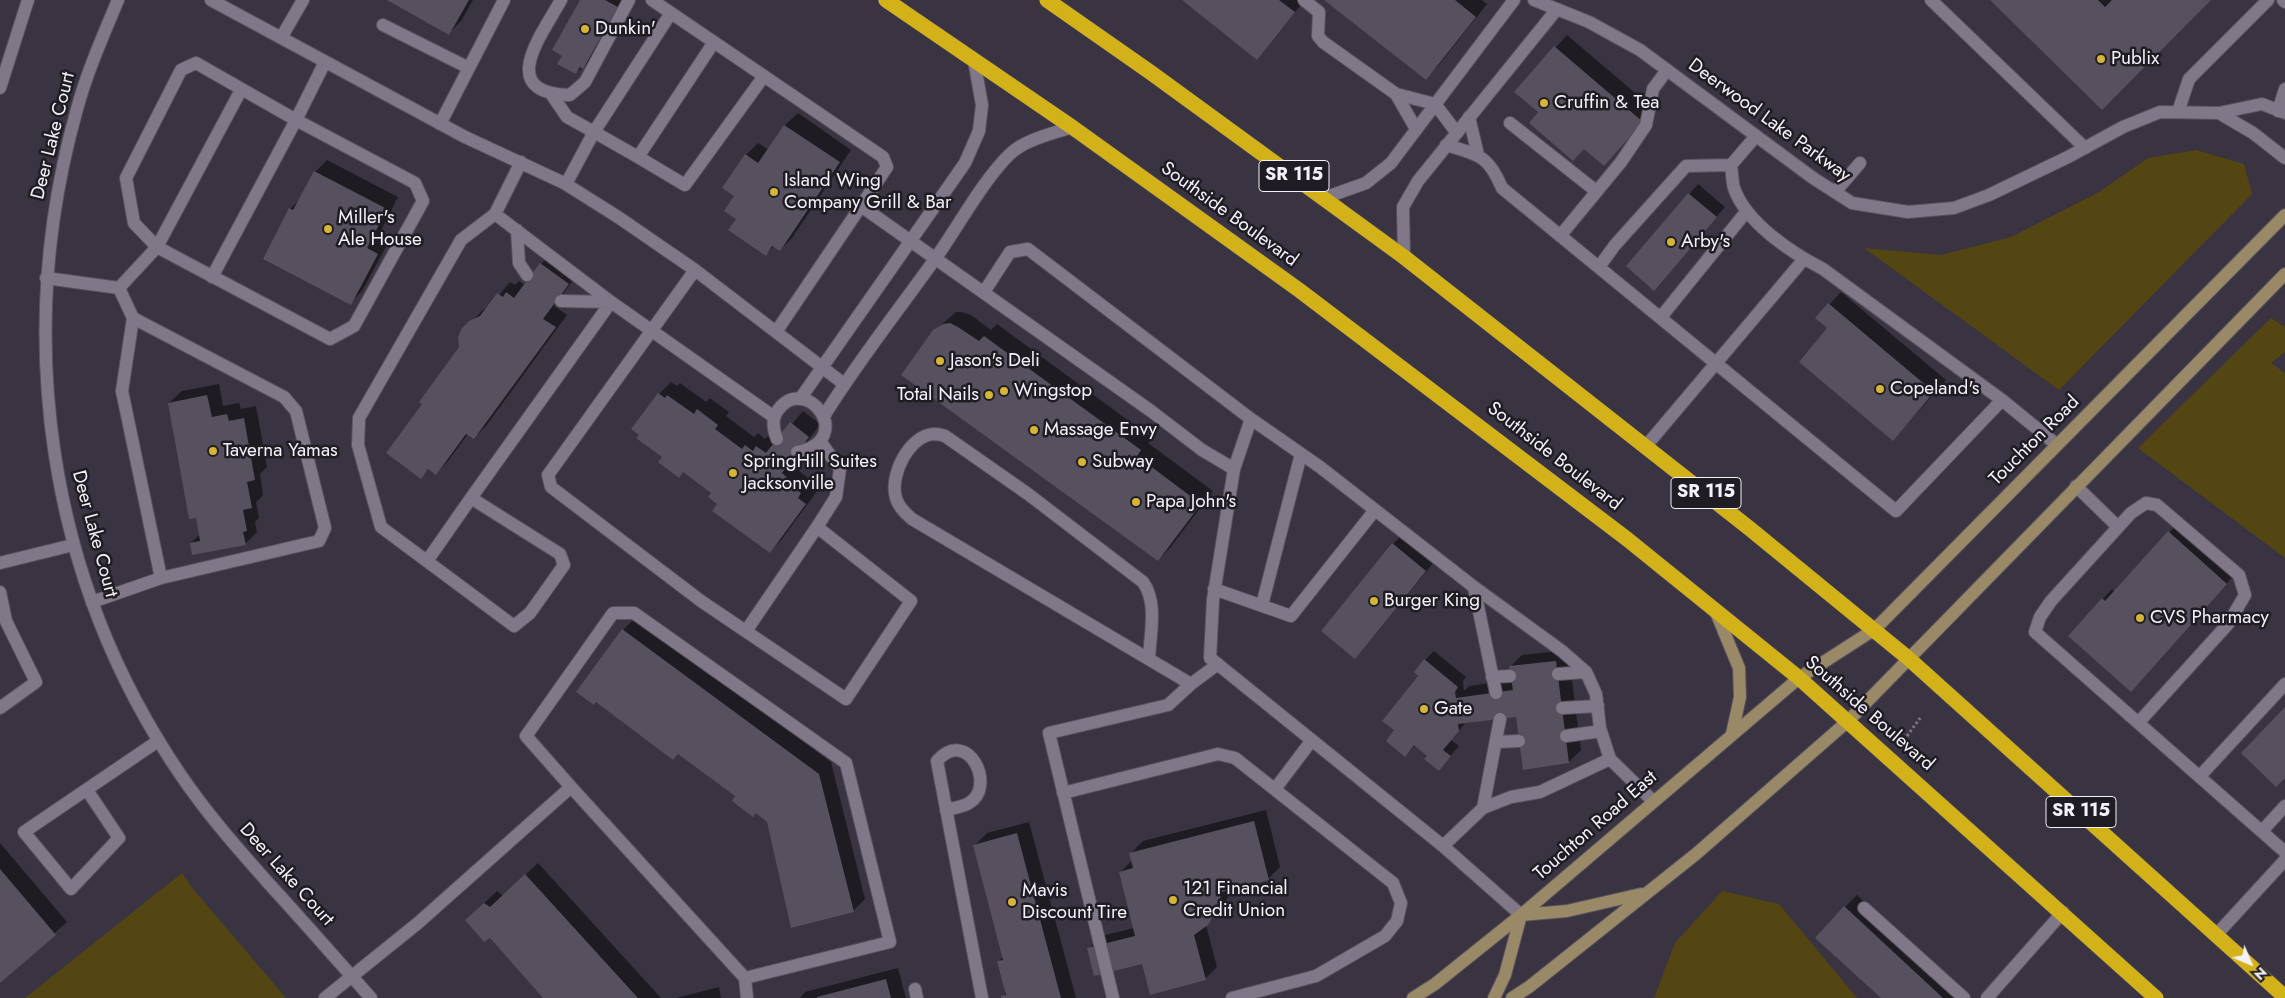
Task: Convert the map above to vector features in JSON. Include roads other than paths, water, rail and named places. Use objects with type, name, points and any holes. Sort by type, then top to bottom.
[{"type":"highway","name":"Southside Boulevard","points":[[886,0],[1072,126],[1299,290],[1627,539],[1848,721],[2156,998]]},
{"type":"highway","name":"SR 115","points":[[1047,0],[1150,72],[1404,257],[1646,446],[1875,629],[2285,997]]},
{"type":"street","name":"Deer Lake Court","points":[[118,0],[95,56],[77,108],[60,174],[51,228],[46,278],[44,351],[49,419],[59,487],[73,545],[92,602],[125,680],[158,741],[180,775],[221,830],[371,998]]},
{"type":"street","points":[[212,0],[465,137],[566,184],[618,217],[694,270],[844,384]]},
{"type":"street","points":[[281,38],[303,0]]},
{"type":"street","points":[[440,124],[504,0]]},
{"type":"street","points":[[561,0],[530,55],[527,68],[533,83],[541,90],[552,95],[570,95],[585,82],[629,0]]},
{"type":"street","points":[[652,0],[883,157],[887,167],[776,332]]},
{"type":"street","points":[[1304,0],[1319,12],[1318,36],[1323,42],[1396,94],[1436,104],[1457,133]]},
{"type":"street","points":[[1324,198],[1366,183],[1391,163],[1514,0]]},
{"type":"street","name":"Deerwood Lake Parkway","points":[[1534,0],[1561,5],[1631,46],[1852,203],[1908,212],[1954,208],[1989,195],[2085,148],[2123,127],[2160,112],[2219,113],[2262,104],[2282,112]]},
{"type":"street","points":[[1932,0],[2085,148]]},
{"type":"street","points":[[2178,112],[2189,79],[2268,0]]},
{"type":"street","points":[[0,88],[24,1]]},
{"type":"street","points":[[1404,257],[1403,207],[1418,181],[1561,5]]},
{"type":"street","points":[[566,184],[594,132],[671,13]]},
{"type":"street","points":[[383,25],[469,68]]},
{"type":"street","points":[[638,157],[714,42]]},
{"type":"street","points":[[800,399],[965,163],[980,131],[982,105],[974,60]]},
{"type":"street","points":[[212,277],[325,62]]},
{"type":"street","points":[[196,63],[296,120],[415,183],[423,201],[354,326],[330,339],[157,247],[134,223],[126,178],[181,70],[196,63]]},
{"type":"street","points":[[1560,236],[1621,162],[1646,125],[1652,89],[1667,70]]},
{"type":"street","points":[[552,95],[567,116],[685,185],[764,76]]},
{"type":"street","points":[[2282,112],[2285,89]]},
{"type":"street","points":[[118,288],[157,247],[241,90]]},
{"type":"street","points":[[1396,94],[1416,129]]},
{"type":"street","points":[[2219,113],[2252,133],[2285,158]]},
{"type":"street","points":[[1469,117],[1478,155]]},
{"type":"street","points":[[1510,123],[1596,191]]},
{"type":"street","points":[[797,452],[813,447],[820,441],[824,433],[824,416],[844,384],[935,259],[995,171],[1011,153],[1026,143],[1072,126]]},
{"type":"street","points":[[1599,267],[1615,246],[1686,166],[1731,165],[1756,136]]},
{"type":"street","points":[[1446,145],[1478,155],[1493,168],[1502,188],[1896,511],[2002,400]]},
{"type":"street","points":[[472,498],[560,554],[564,565],[530,613],[514,626],[381,527],[358,445],[359,418],[461,240],[495,214],[521,162]]},
{"type":"street","points":[[1835,192],[1860,163]]},
{"type":"street","points":[[1731,165],[1734,187],[1746,212],[1794,254],[1823,269],[2002,400],[2057,445]]},
{"type":"street","points":[[862,206],[1202,450],[1234,469]]},
{"type":"street","points":[[1660,317],[1746,212]]},
{"type":"street","points":[[495,214],[611,302],[774,417]]},
{"type":"street","name":"Touchton Road","points":[[1798,678],[1875,629],[2285,215]]},
{"type":"street","points":[[517,230],[519,263],[527,275]]},
{"type":"street","points":[[984,292],[1010,252],[1028,249],[1375,510],[1474,587],[1562,651],[1586,672],[1596,694],[1601,731],[1610,760],[1653,801]]},
{"type":"street","points":[[1646,446],[1715,362],[1804,259]]},
{"type":"street","points":[[694,270],[548,475],[551,487],[701,601],[846,698],[911,601],[817,527]]},
{"type":"street","points":[[1512,998],[1529,987],[1696,854],[1848,721],[2285,274]]},
{"type":"street","points":[[46,278],[118,288]]},
{"type":"street","points":[[118,288],[133,318],[122,391],[161,578]]},
{"type":"street","points":[[561,301],[611,302]]},
{"type":"street","points":[[427,561],[611,302]]},
{"type":"street","points":[[92,602],[161,578],[319,540],[325,528],[296,411],[284,396],[133,318]]},
{"type":"street","points":[[777,439],[773,426],[774,417],[785,403],[800,399],[815,404],[824,416]]},
{"type":"street","points":[[1251,418],[1234,469],[1214,589],[1210,658],[1443,846],[1521,915],[1567,911],[1605,904],[1646,893]]},
{"type":"street","points":[[1149,659],[1152,607],[1150,591],[1143,582],[1028,494],[945,436],[933,434],[920,439],[902,456],[894,488],[896,499],[904,512],[912,519],[1191,684]]},
{"type":"street","points":[[746,631],[836,497],[840,469],[820,441]]},
{"type":"street","points":[[1262,606],[1301,454]]},
{"type":"street","points":[[2076,486],[2118,527]]},
{"type":"street","points":[[2139,722],[2228,624],[2245,595],[2239,575],[2157,505],[2146,503],[2131,513],[2051,601],[2040,617],[2035,632],[2285,852]]},
{"type":"street","points":[[1214,589],[1291,616],[1375,510]]},
{"type":"street","points":[[0,563],[73,545]]},
{"type":"street","points":[[1474,587],[1496,693]]},
{"type":"street","points":[[0,592],[5,631],[36,682],[0,708]]},
{"type":"street","points":[[1715,610],[1739,668],[1740,697],[1732,734]]},
{"type":"street","points":[[745,978],[890,942],[846,764],[634,613],[613,613],[526,736],[745,978],[747,998]]},
{"type":"street","points":[[1113,998],[1049,733],[1168,705],[1191,684],[1218,664]]},
{"type":"street","points":[[1558,674],[1586,672]]},
{"type":"street","points":[[1492,677],[1510,676]]},
{"type":"street","name":"Touchton Road East","points":[[1414,998],[1435,984],[1521,915],[1798,678]]},
{"type":"street","points":[[2200,776],[2285,684]]},
{"type":"street","points":[[1562,708],[1598,706]]},
{"type":"street","points":[[1483,808],[1500,719]]},
{"type":"street","points":[[1566,736],[1601,731]]},
{"type":"street","points":[[1275,789],[1312,740]]},
{"type":"street","points":[[87,790],[119,838],[71,888],[24,832],[158,741]]},
{"type":"street","points":[[1496,742],[1519,741]]},
{"type":"street","points":[[946,810],[970,803],[978,792],[981,779],[976,765],[969,754],[954,750],[944,753],[937,762],[946,810],[982,998]]},
{"type":"street","points":[[1063,793],[1218,754],[1235,758],[1393,883],[1400,903],[1397,921],[1385,936],[1316,976],[1232,998]]},
{"type":"street","points":[[1443,846],[1483,808],[1512,797],[1540,792],[1610,760]]},
{"type":"street","points":[[325,998],[418,923],[571,786]]},
{"type":"street","points":[[2262,831],[2285,806]]},
{"type":"street","points":[[2217,934],[2285,860]]},
{"type":"street","points":[[1864,908],[1964,998]]},
{"type":"street","points":[[1987,998],[2062,912]]},
{"type":"street","points":[[1494,998],[1505,975],[1521,915]]},
{"type":"place","name":"Dunkin'","points":[[585,29]]},
{"type":"place","name":"Publix","points":[[2101,59]]},
{"type":"place","name":"Cruffin & Tea","points":[[1544,103]]},
{"type":"place","name":"Island Wing Company Grill & Bar","points":[[774,192]]},
{"type":"place","name":"Miller's Ale House","points":[[328,229]]},
{"type":"place","name":"Arby's","points":[[1671,242]]},
{"type":"place","name":"Jason's Deli","points":[[940,361]]},
{"type":"place","name":"Copeland's","points":[[1880,389]]},
{"type":"place","name":"Wingstop","points":[[1004,391]]},
{"type":"place","name":"Total Nails","points":[[989,395]]},
{"type":"place","name":"Massage Envy","points":[[1034,430]]},
{"type":"place","name":"Taverna Yamas","points":[[213,451]]},
{"type":"place","name":"Subway","points":[[1082,462]]},
{"type":"place","name":"SpringHill Suites Jacksonville","points":[[733,473]]},
{"type":"place","name":"Papa John's","points":[[1136,502]]},
{"type":"place","name":"Burger King","points":[[1374,601]]},
{"type":"place","name":"CVS Pharmacy","points":[[2140,618]]},
{"type":"place","name":"Gate","points":[[1424,709]]},
{"type":"place","name":"121 Financial Credit Union","points":[[1173,900]]},
{"type":"place","name":"Mavis Discount Tire","points":[[1012,902]]}]
